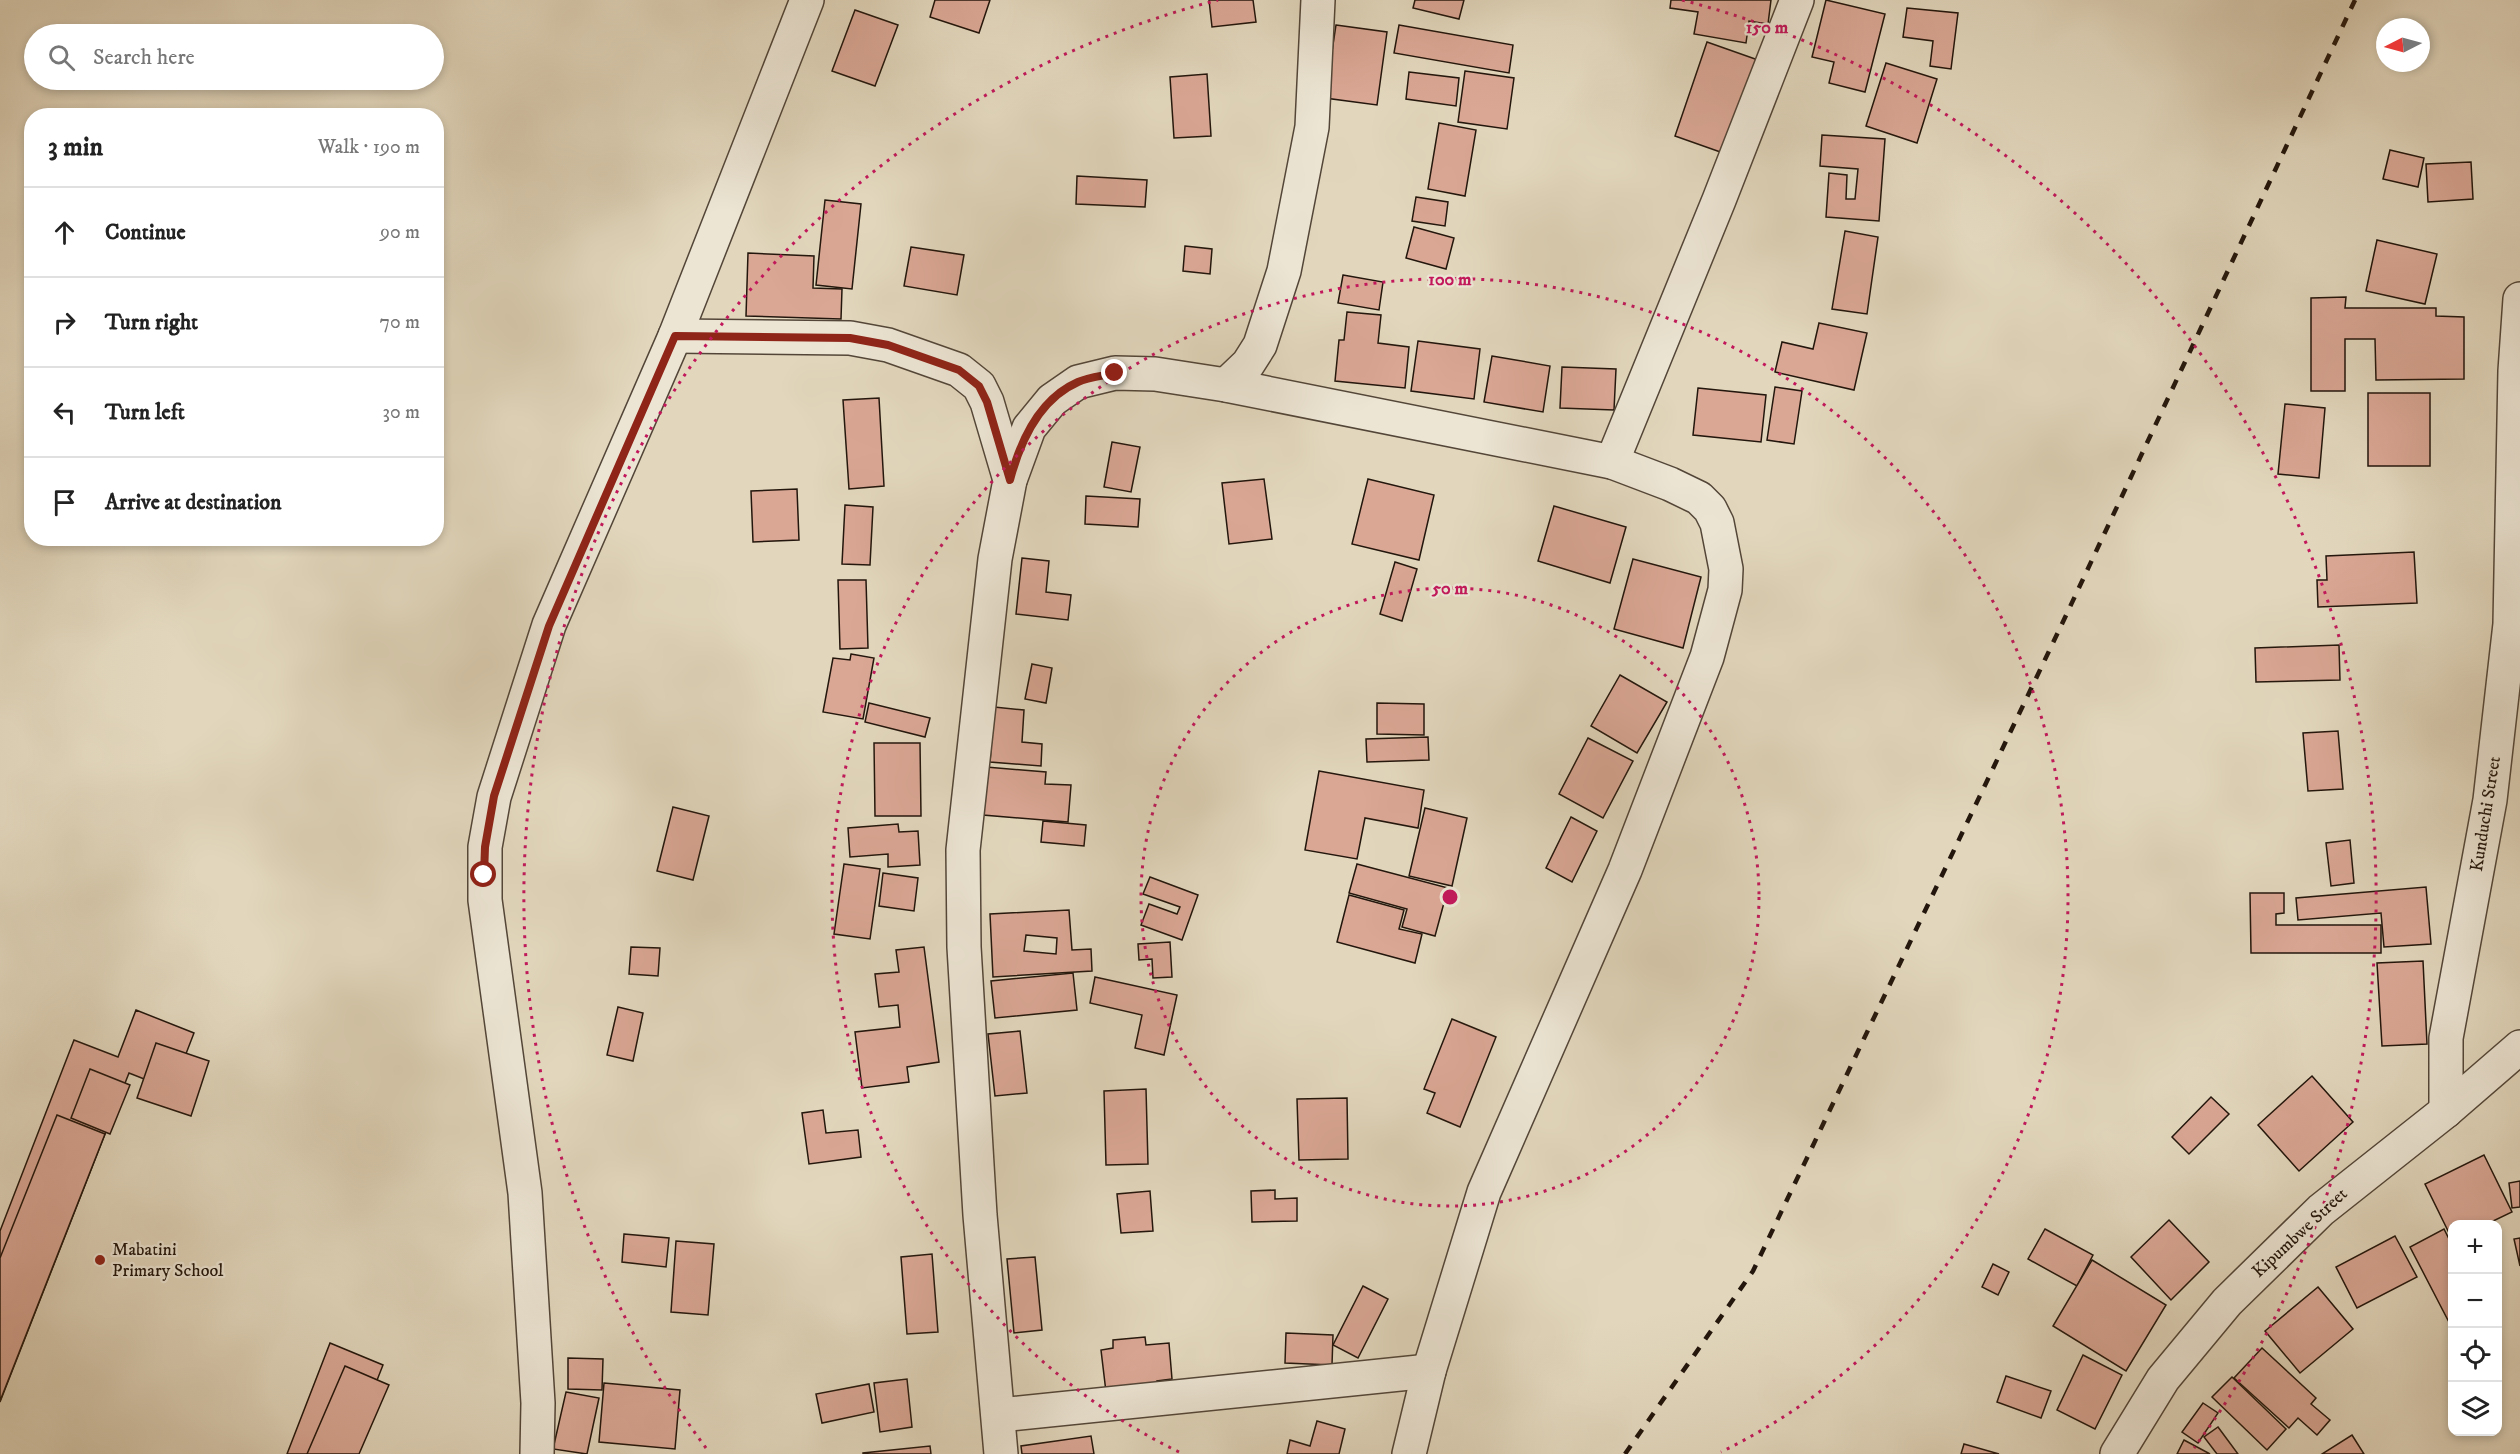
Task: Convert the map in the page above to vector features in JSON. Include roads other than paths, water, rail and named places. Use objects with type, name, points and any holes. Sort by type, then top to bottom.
[{"type":"street","points":[[537,1454],[538,1403],[525,1193],[511,1078],[487,923],[485,847],[494,796],[549,626],[675,336],[807,0]]},
{"type":"street","points":[[1226,385],[1248,364],[1260,345],[1284,271],[1312,127],[1318,0]]},
{"type":"street","points":[[1612,462],[1715,211],[1797,0]]},
{"type":"street","name":"Kunduchi Street","points":[[2446,1111],[2446,1038],[2490,800],[2515,624],[2515,370],[2520,299]]},
{"type":"street","points":[[675,336],[850,338],[888,345],[959,370],[979,386],[987,402],[1010,480]]},
{"type":"street","points":[[1001,1454],[1000,1415],[980,1215],[964,947],[963,850],[995,559],[1010,480],[1029,428],[1052,400],[1078,382],[1115,373],[1155,374],[1226,385],[1612,462],[1670,484],[1699,498],[1710,509],[1717,523],[1724,561],[1725,590],[1707,657],[1625,870],[1484,1192],[1429,1371],[1409,1454]]},
{"type":"street","name":"Kipumbwe Street","points":[[2117,1454],[2163,1379],[2227,1302],[2321,1210],[2446,1111],[2520,1047]]},
{"type":"street","points":[[1000,1415],[1429,1371]]},
{"type":"railway","points":[[1625,1454],[1753,1271],[2061,626],[2355,0]]},
{"type":"place","name":"Mabatini Primary School","points":[[100,1260]]}]
